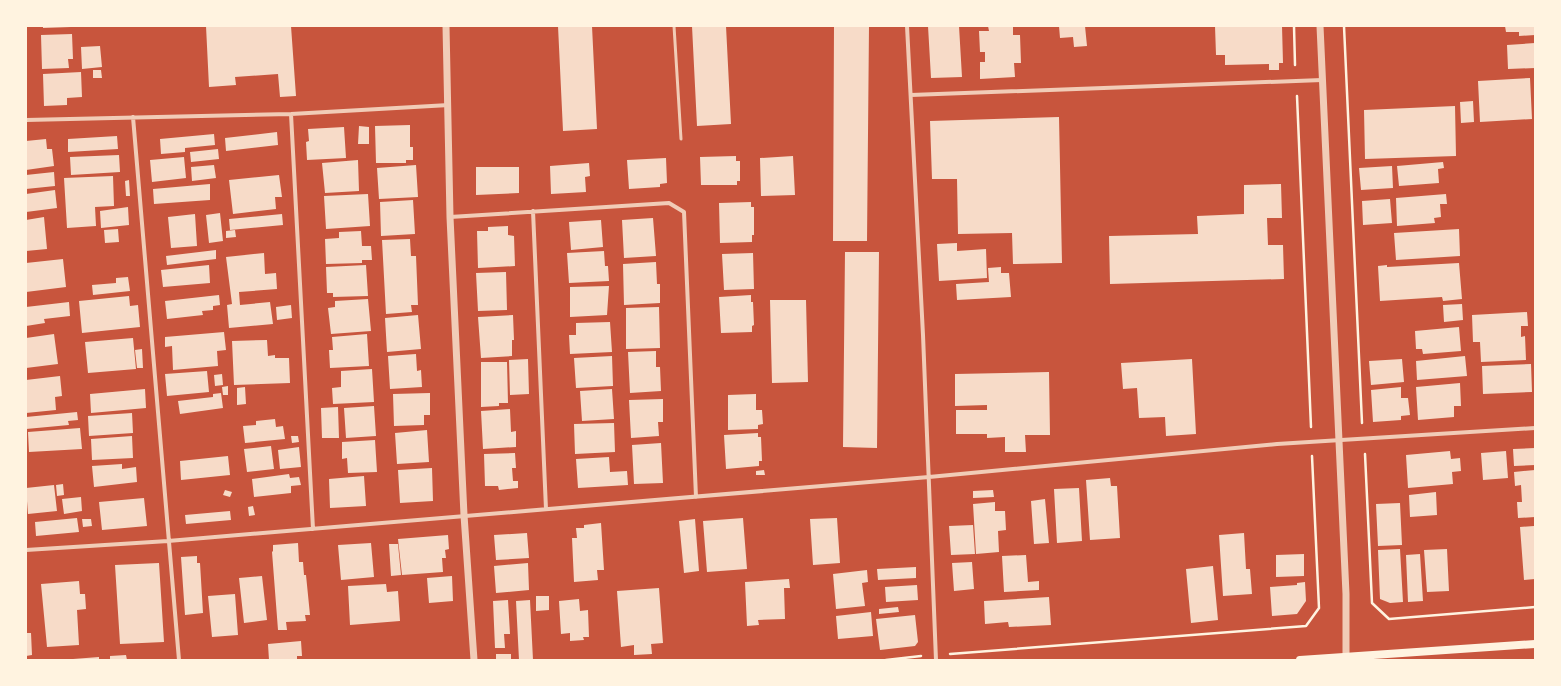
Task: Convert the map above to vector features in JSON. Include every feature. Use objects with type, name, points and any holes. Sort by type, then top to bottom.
[{"type":"main road","points":[[1300,660],[1346,659],[1535,644]]},
{"type":"street","points":[[446,26],[449,105],[450,217],[464,515],[474,660]]},
{"type":"street","points":[[907,26],[929,477],[936,660]]},
{"type":"street","points":[[1320,26],[1346,594],[1346,659]]},
{"type":"street","points":[[911,95],[1322,80]]},
{"type":"street","points":[[26,120],[291,114],[449,105]]},
{"type":"street","points":[[291,114],[313,529]]},
{"type":"street","points":[[133,117],[179,660]]},
{"type":"street","points":[[450,217],[668,204],[684,212],[696,497]]},
{"type":"street","points":[[533,211],[546,509]]},
{"type":"street","points":[[26,550],[168,541],[464,515],[696,497],[1269,445],[1535,428]]},
{"type":"lane","points":[[674,26],[681,139]]},
{"type":"path","points":[[1344,26],[1360,407],[1364,439],[1372,603],[1389,619],[1535,607]]},
{"type":"building","points":[[43,26],[71,26],[71,27],[43,28]]},
{"type":"building","points":[[206,26],[291,26],[296,96],[280,97],[278,74],[235,77],[236,85],[209,87]]},
{"type":"building","points":[[558,26],[592,26],[597,129],[563,131]]},
{"type":"building","points":[[692,26],[726,26],[731,124],[697,126]]},
{"type":"building","points":[[834,26],[869,26],[867,241],[833,241]]},
{"type":"building","points":[[928,26],[959,26],[962,77],[931,78]]},
{"type":"building","points":[[988,26],[1013,26],[1013,35],[1020,35],[1021,63],[1014,63],[1015,77],[980,79],[980,62],[985,62],[985,52],[980,52],[979,31],[989,31]]},
{"type":"building","points":[[1059,26],[1085,26],[1087,46],[1074,47],[1073,37],[1060,38]]},
{"type":"building","points":[[1215,26],[1282,26],[1283,63],[1279,63],[1279,70],[1269,70],[1269,64],[1225,65],[1225,55],[1216,55]]},
{"type":"building","points":[[1505,26],[1535,26],[1535,35],[1519,36],[1519,32],[1506,32]]},
{"type":"building","points":[[72,34],[73,59],[68,59],[69,68],[42,69],[41,35]]},
{"type":"building","points":[[1535,43],[1535,68],[1508,69],[1507,45]]},
{"type":"building","points":[[100,46],[102,67],[82,69],[81,47]]},
{"type":"building","points":[[93,70],[101,70],[102,78],[93,78]]},
{"type":"building","points":[[81,72],[82,97],[67,98],[67,105],[44,106],[43,74]]},
{"type":"building","points":[[1530,78],[1532,119],[1480,122],[1478,81]]},
{"type":"building","points":[[1473,101],[1474,122],[1461,123],[1460,102]]},
{"type":"building","points":[[1455,106],[1456,156],[1365,159],[1364,110]]},
{"type":"building","points":[[1059,117],[1062,263],[1013,264],[1012,233],[958,234],[957,179],[932,179],[930,121]]},
{"type":"building","points":[[410,125],[410,147],[413,147],[413,160],[406,160],[406,163],[376,163],[375,126]]},
{"type":"building","points":[[359,126],[369,127],[369,144],[358,144]]},
{"type":"building","points":[[344,127],[346,158],[307,160],[306,142],[309,141],[308,129]]},
{"type":"building","points":[[277,132],[278,145],[226,151],[225,138]]},
{"type":"building","points":[[214,134],[215,145],[185,148],[185,152],[161,154],[160,139]]},
{"type":"building","points":[[117,136],[118,149],[68,152],[68,139]]},
{"type":"building","points":[[46,139],[47,149],[52,149],[54,166],[26,170],[26,141]]},
{"type":"building","points":[[218,149],[219,159],[191,162],[190,152]]},
{"type":"building","points":[[119,155],[120,172],[71,175],[70,157]]},
{"type":"building","points":[[736,156],[736,161],[740,161],[740,181],[737,181],[737,185],[701,185],[700,157]]},
{"type":"building","points":[[793,156],[795,195],[761,196],[760,158]]},
{"type":"building","points":[[184,157],[186,178],[152,182],[150,160]]},
{"type":"building","points":[[666,158],[667,183],[660,184],[660,187],[629,189],[627,160]]},
{"type":"building","points":[[358,160],[359,191],[325,193],[322,163]]},
{"type":"building","points":[[1443,162],[1444,168],[1438,169],[1439,183],[1399,186],[1397,166]]},
{"type":"building","points":[[589,163],[590,176],[585,177],[586,192],[551,194],[550,166]]},
{"type":"building","points":[[214,165],[216,178],[192,181],[191,167]]},
{"type":"building","points":[[416,165],[418,197],[379,199],[377,168]]},
{"type":"building","points":[[1392,166],[1393,188],[1361,190],[1359,168]]},
{"type":"building","points":[[476,167],[519,167],[519,193],[476,195]]},
{"type":"building","points":[[54,172],[55,186],[26,189],[26,175]]},
{"type":"building","points":[[279,175],[282,197],[275,197],[276,209],[233,214],[229,180]]},
{"type":"building","points":[[113,176],[114,206],[95,207],[96,226],[67,228],[64,178]]},
{"type":"building","points":[[129,180],[130,196],[126,196],[125,181]]},
{"type":"building","points":[[210,184],[210,200],[154,204],[153,189]]},
{"type":"building","points":[[1281,184],[1282,218],[1267,218],[1268,245],[1283,245],[1284,279],[1110,284],[1109,236],[1198,234],[1197,216],[1244,214],[1244,185]]},
{"type":"building","points":[[55,190],[57,208],[26,212],[26,194]]},
{"type":"building","points":[[368,194],[370,226],[326,229],[324,196]]},
{"type":"building","points":[[1446,194],[1447,204],[1440,204],[1441,217],[1434,218],[1435,223],[1397,226],[1396,198]]},
{"type":"building","points":[[1390,199],[1392,223],[1363,225],[1362,201]]},
{"type":"building","points":[[413,200],[415,234],[381,236],[380,202]]},
{"type":"building","points":[[751,202],[751,207],[754,207],[754,235],[752,235],[752,242],[720,243],[719,203]]},
{"type":"building","points":[[128,207],[129,225],[101,228],[100,211]]},
{"type":"building","points":[[220,213],[223,241],[209,243],[206,215]]},
{"type":"building","points":[[195,214],[197,246],[171,248],[168,217]]},
{"type":"building","points":[[282,214],[283,225],[230,230],[229,219]]},
{"type":"building","points":[[44,217],[47,249],[26,251],[26,220]]},
{"type":"building","points":[[653,218],[656,256],[624,258],[622,220]]},
{"type":"building","points":[[601,220],[603,247],[571,250],[569,222]]},
{"type":"building","points":[[508,226],[508,235],[514,236],[515,266],[478,268],[477,231],[488,231],[488,227]]},
{"type":"building","points":[[118,229],[119,242],[105,243],[104,230]]},
{"type":"building","points":[[1459,229],[1460,256],[1396,260],[1394,233]]},
{"type":"building","points":[[235,230],[236,237],[226,238],[226,231]]},
{"type":"building","points":[[361,231],[362,246],[371,246],[372,260],[362,260],[362,263],[326,264],[325,239],[339,238],[339,232]]},
{"type":"building","points":[[410,239],[411,256],[416,256],[418,305],[411,305],[412,312],[386,314],[382,240]]},
{"type":"building","points":[[957,243],[957,251],[986,249],[987,278],[939,281],[937,244]]},
{"type":"building","points":[[216,250],[216,259],[167,265],[166,256]]},
{"type":"building","points":[[604,251],[605,266],[608,266],[609,281],[569,283],[567,253]]},
{"type":"building","points":[[845,252],[879,252],[877,448],[843,447]]},
{"type":"building","points":[[264,253],[265,274],[276,273],[277,289],[239,292],[240,305],[270,302],[273,324],[229,328],[227,305],[232,304],[226,257]]},
{"type":"building","points":[[753,253],[754,289],[724,290],[722,254]]},
{"type":"building","points":[[63,259],[66,287],[26,292],[26,263]]},
{"type":"building","points":[[656,262],[657,284],[660,284],[660,303],[624,305],[623,264]]},
{"type":"building","points":[[1459,263],[1462,299],[1443,301],[1442,297],[1380,301],[1378,266],[1387,265],[1387,267]]},
{"type":"building","points":[[209,265],[210,283],[163,287],[161,270]]},
{"type":"building","points":[[366,265],[368,296],[333,297],[333,293],[327,293],[326,267]]},
{"type":"building","points":[[1001,267],[1001,273],[1009,273],[1011,297],[957,300],[956,284],[989,282],[988,268]]},
{"type":"building","points":[[506,272],[507,310],[478,311],[476,273]]},
{"type":"building","points":[[128,277],[130,291],[93,295],[92,285],[116,283],[116,278]]},
{"type":"building","points":[[609,286],[607,315],[570,317],[570,287]]},
{"type":"building","points":[[219,295],[220,305],[213,306],[213,310],[202,311],[203,315],[167,319],[165,301]]},
{"type":"building","points":[[751,295],[751,302],[753,302],[754,325],[752,326],[752,332],[721,333],[719,297]]},
{"type":"building","points":[[129,296],[130,306],[138,305],[140,327],[82,333],[79,301]]},
{"type":"building","points":[[368,299],[371,331],[331,334],[328,308],[335,307],[335,301]]},
{"type":"building","points":[[770,300],[806,300],[808,382],[772,383]]},
{"type":"building","points":[[69,302],[70,316],[44,319],[45,323],[26,326],[26,307]]},
{"type":"building","points":[[1462,304],[1463,320],[1444,322],[1443,305]]},
{"type":"building","points":[[291,305],[292,318],[277,320],[276,307]]},
{"type":"building","points":[[659,307],[660,348],[626,349],[626,308]]},
{"type":"building","points":[[1527,312],[1528,326],[1521,326],[1521,337],[1525,336],[1526,360],[1481,362],[1480,342],[1473,342],[1472,315]]},
{"type":"building","points":[[418,315],[421,349],[387,352],[385,318]]},
{"type":"building","points":[[513,315],[514,340],[512,340],[512,356],[481,358],[478,317]]},
{"type":"building","points":[[610,322],[612,352],[570,354],[569,335],[576,335],[576,323]]},
{"type":"building","points":[[1459,327],[1461,351],[1423,354],[1422,349],[1416,349],[1415,331]]},
{"type":"building","points":[[224,332],[226,350],[217,351],[218,366],[173,370],[172,346],[165,347],[165,337]]},
{"type":"building","points":[[54,334],[58,364],[26,368],[26,338]]},
{"type":"building","points":[[367,334],[369,366],[330,368],[329,350],[333,350],[332,337]]},
{"type":"building","points":[[133,338],[136,369],[88,373],[85,342]]},
{"type":"building","points":[[267,340],[268,356],[275,355],[275,358],[289,358],[290,383],[234,385],[232,341]]},
{"type":"building","points":[[142,349],[143,368],[137,368],[135,350]]},
{"type":"building","points":[[656,351],[656,367],[660,367],[661,391],[630,393],[628,352]]},
{"type":"building","points":[[416,354],[417,371],[421,370],[422,387],[390,389],[388,356]]},
{"type":"building","points":[[612,356],[613,386],[576,388],[574,358]]},
{"type":"building","points":[[1465,356],[1467,376],[1417,380],[1416,361]]},
{"type":"building","points":[[528,359],[529,394],[510,395],[509,360]]},
{"type":"building","points":[[1192,359],[1196,434],[1166,436],[1165,417],[1139,418],[1137,388],[1123,389],[1121,363]]},
{"type":"building","points":[[1402,359],[1404,382],[1371,385],[1369,361]]},
{"type":"building","points":[[481,362],[507,362],[508,403],[499,403],[499,406],[481,407]]},
{"type":"building","points":[[1531,364],[1532,392],[1483,394],[1482,366]]},
{"type":"building","points":[[372,369],[374,402],[333,404],[332,388],[341,387],[341,371]]},
{"type":"building","points":[[207,371],[209,392],[167,396],[165,374]]},
{"type":"building","points":[[1049,372],[1050,435],[1025,435],[1026,452],[1005,452],[1005,437],[987,438],[987,434],[956,434],[956,410],[987,410],[987,405],[955,406],[955,374]]},
{"type":"building","points":[[222,374],[223,385],[215,386],[214,375]]},
{"type":"building","points":[[60,376],[62,396],[55,397],[56,410],[26,413],[26,380]]},
{"type":"building","points":[[1460,383],[1461,406],[1454,406],[1454,417],[1418,420],[1416,387]]},
{"type":"building","points":[[228,386],[228,395],[223,395],[222,387]]},
{"type":"building","points":[[245,387],[246,404],[237,405],[237,388]]},
{"type":"building","points":[[1401,387],[1401,398],[1408,398],[1410,415],[1401,416],[1401,420],[1373,422],[1371,390]]},
{"type":"building","points":[[145,389],[146,408],[91,413],[90,394]]},
{"type":"building","points":[[612,389],[614,419],[582,421],[580,391]]},
{"type":"building","points":[[221,393],[223,408],[180,414],[178,401],[213,397],[213,394]]},
{"type":"building","points":[[430,393],[430,415],[424,415],[424,425],[394,426],[393,394]]},
{"type":"building","points":[[756,394],[756,410],[762,410],[763,424],[758,425],[758,429],[728,430],[728,395]]},
{"type":"building","points":[[663,399],[663,422],[658,422],[659,436],[631,438],[629,400]]},
{"type":"building","points":[[374,406],[376,436],[346,438],[344,408]]},
{"type":"building","points":[[338,407],[339,438],[322,438],[321,408]]},
{"type":"building","points":[[510,409],[511,432],[516,431],[516,447],[483,449],[481,411]]},
{"type":"building","points":[[77,412],[78,420],[68,421],[69,425],[26,429],[26,417]]},
{"type":"building","points":[[132,413],[133,433],[89,436],[88,416]]},
{"type":"building","points":[[275,419],[276,427],[283,426],[285,439],[245,443],[243,426],[256,425],[256,421]]},
{"type":"building","points":[[614,423],[615,452],[575,454],[574,424]]},
{"type":"building","points":[[80,428],[82,449],[29,452],[28,432]]},
{"type":"building","points":[[427,430],[429,462],[397,464],[395,433]]},
{"type":"building","points":[[758,433],[758,437],[761,437],[762,461],[759,461],[759,466],[726,469],[724,435]]},
{"type":"building","points":[[132,436],[133,458],[92,460],[91,439]]},
{"type":"building","points":[[291,436],[298,436],[299,442],[292,443]]},
{"type":"building","points":[[375,440],[377,472],[348,473],[347,458],[342,459],[342,442]]},
{"type":"building","points":[[661,443],[663,483],[634,484],[632,445]]},
{"type":"building","points":[[271,446],[274,469],[247,472],[244,449]]},
{"type":"building","points":[[299,447],[301,467],[280,469],[278,450]]},
{"type":"building","points":[[1535,448],[1535,465],[1514,466],[1513,449]]},
{"type":"building","points":[[1450,451],[1451,459],[1460,458],[1461,471],[1452,472],[1453,484],[1408,488],[1406,455]]},
{"type":"building","points":[[1506,451],[1508,478],[1483,480],[1481,453]]},
{"type":"building","points":[[515,453],[516,468],[512,468],[513,481],[518,481],[518,488],[499,490],[498,486],[485,486],[484,454]]},
{"type":"building","points":[[228,456],[230,475],[181,480],[180,461]]},
{"type":"building","points":[[609,457],[610,472],[627,471],[628,485],[578,488],[576,459]]},
{"type":"building","points":[[122,464],[122,469],[136,467],[137,482],[94,487],[92,466]]},
{"type":"building","points":[[432,468],[433,501],[400,503],[398,470]]},
{"type":"building","points":[[764,470],[765,475],[756,475],[756,471]]},
{"type":"building","points":[[1535,470],[1535,517],[1518,518],[1517,502],[1522,502],[1521,485],[1515,486],[1514,472]]},
{"type":"building","points":[[289,474],[290,478],[299,477],[301,485],[291,486],[291,493],[254,497],[252,479]]},
{"type":"building","points":[[364,476],[366,506],[330,508],[329,479]]},
{"type":"building","points":[[1110,478],[1111,486],[1117,486],[1120,538],[1090,540],[1086,480]]},
{"type":"building","points":[[63,484],[64,495],[57,496],[56,485]]},
{"type":"building","points":[[54,485],[57,511],[28,514],[26,488]]},
{"type":"building","points":[[1079,488],[1082,541],[1057,543],[1054,489]]},
{"type":"building","points":[[225,490],[232,492],[230,497],[223,495]]},
{"type":"building","points":[[993,490],[994,497],[973,498],[973,491]]},
{"type":"building","points":[[1436,492],[1437,515],[1410,517],[1409,495]]},
{"type":"building","points":[[81,497],[82,511],[64,514],[62,499]]},
{"type":"building","points":[[144,498],[147,526],[102,530],[99,502]]},
{"type":"building","points":[[1045,499],[1049,543],[1034,544],[1031,501]]},
{"type":"building","points":[[995,502],[995,511],[1005,511],[1006,530],[998,531],[999,552],[976,554],[973,504]]},
{"type":"building","points":[[1400,503],[1402,545],[1378,546],[1376,504]]},
{"type":"building","points":[[253,506],[255,515],[249,516],[248,507]]},
{"type":"building","points":[[230,511],[231,520],[186,524],[185,515]]},
{"type":"building","points":[[77,518],[79,532],[36,536],[35,522]]},
{"type":"building","points":[[743,518],[747,569],[707,572],[703,521]]},
{"type":"building","points":[[837,518],[840,563],[813,565],[810,519]]},
{"type":"building","points":[[82,519],[91,519],[92,526],[83,527]]},
{"type":"building","points":[[695,519],[699,571],[684,573],[679,521]]},
{"type":"building","points":[[601,523],[604,570],[597,570],[598,580],[574,582],[572,538],[577,538],[576,528],[584,528],[584,525]]},
{"type":"building","points":[[973,525],[975,554],[951,555],[949,526]]},
{"type":"building","points":[[1534,526],[1535,579],[1524,580],[1520,527]]},
{"type":"building","points":[[527,533],[529,558],[496,560],[494,535]]},
{"type":"building","points":[[1244,533],[1246,569],[1250,569],[1252,594],[1223,596],[1219,535]]},
{"type":"building","points":[[448,535],[449,549],[445,550],[446,558],[442,558],[443,572],[402,575],[398,539]]},
{"type":"building","points":[[298,543],[299,562],[303,562],[304,575],[306,575],[310,615],[305,615],[306,621],[286,622],[287,630],[278,630],[272,552],[273,545]]},
{"type":"building","points":[[371,543],[374,577],[341,580],[338,545]]},
{"type":"building","points":[[389,544],[398,544],[401,575],[391,576]]},
{"type":"building","points":[[1400,549],[1403,602],[1390,603],[1380,599],[1378,550]]},
{"type":"building","points":[[1447,549],[1449,591],[1427,592],[1424,550]]},
{"type":"building","points":[[1304,554],[1304,576],[1276,577],[1276,555]]},
{"type":"building","points":[[1420,554],[1423,601],[1408,602],[1406,555]]},
{"type":"building","points":[[1026,555],[1028,582],[1039,581],[1039,590],[1004,592],[1002,556]]},
{"type":"building","points":[[197,556],[197,563],[200,563],[203,613],[185,615],[181,557]]},
{"type":"building","points":[[972,562],[974,589],[954,591],[952,563]]},
{"type":"building","points":[[159,563],[164,642],[120,644],[115,565]]},
{"type":"building","points":[[528,563],[529,590],[496,593],[494,566]]},
{"type":"building","points":[[1213,566],[1218,620],[1191,623],[1186,569]]},
{"type":"building","points":[[916,567],[916,578],[878,580],[877,569]]},
{"type":"building","points":[[867,570],[868,582],[862,583],[865,606],[836,609],[833,574]]},
{"type":"building","points":[[262,576],[267,620],[244,623],[239,578]]},
{"type":"building","points":[[452,576],[453,601],[429,603],[427,578]]},
{"type":"building","points":[[789,579],[790,588],[784,588],[785,619],[758,620],[759,625],[747,626],[745,582]]},
{"type":"building","points":[[79,581],[80,594],[85,594],[86,609],[77,610],[79,645],[47,647],[41,584]]},
{"type":"building","points":[[1305,582],[1306,601],[1297,614],[1272,616],[1270,587],[1297,585],[1297,583]]},
{"type":"building","points":[[386,584],[387,592],[398,591],[400,621],[350,625],[348,586]]},
{"type":"building","points":[[917,585],[918,600],[886,602],[885,587]]},
{"type":"building","points":[[659,588],[663,643],[651,644],[652,654],[634,655],[634,645],[621,647],[617,591]]},
{"type":"building","points":[[235,594],[238,635],[212,637],[208,596]]},
{"type":"building","points":[[536,596],[549,596],[549,610],[536,611]]},
{"type":"building","points":[[1049,597],[1051,625],[1009,627],[1008,622],[985,624],[984,601]]},
{"type":"building","points":[[579,599],[580,611],[588,610],[589,637],[583,637],[584,640],[570,641],[570,633],[561,634],[559,601]]},
{"type":"building","points":[[508,600],[510,634],[504,634],[505,648],[495,648],[493,601]]},
{"type":"building","points":[[530,600],[533,660],[519,660],[516,601]]},
{"type":"building","points":[[898,607],[899,612],[879,614],[879,609]]},
{"type":"building","points":[[871,612],[873,636],[838,639],[836,616]]},
{"type":"building","points":[[915,615],[918,642],[915,646],[880,650],[876,619]]},
{"type":"building","points":[[26,633],[31,633],[32,655],[26,656]]},
{"type":"building","points":[[301,641],[302,656],[297,656],[297,660],[269,660],[268,644]]},
{"type":"building","points":[[496,654],[511,654],[511,660],[496,660]]},
{"type":"building","points":[[126,655],[127,660],[110,660],[110,656]]},
{"type":"building","points":[[99,657],[99,660],[73,660],[73,659]]}]
